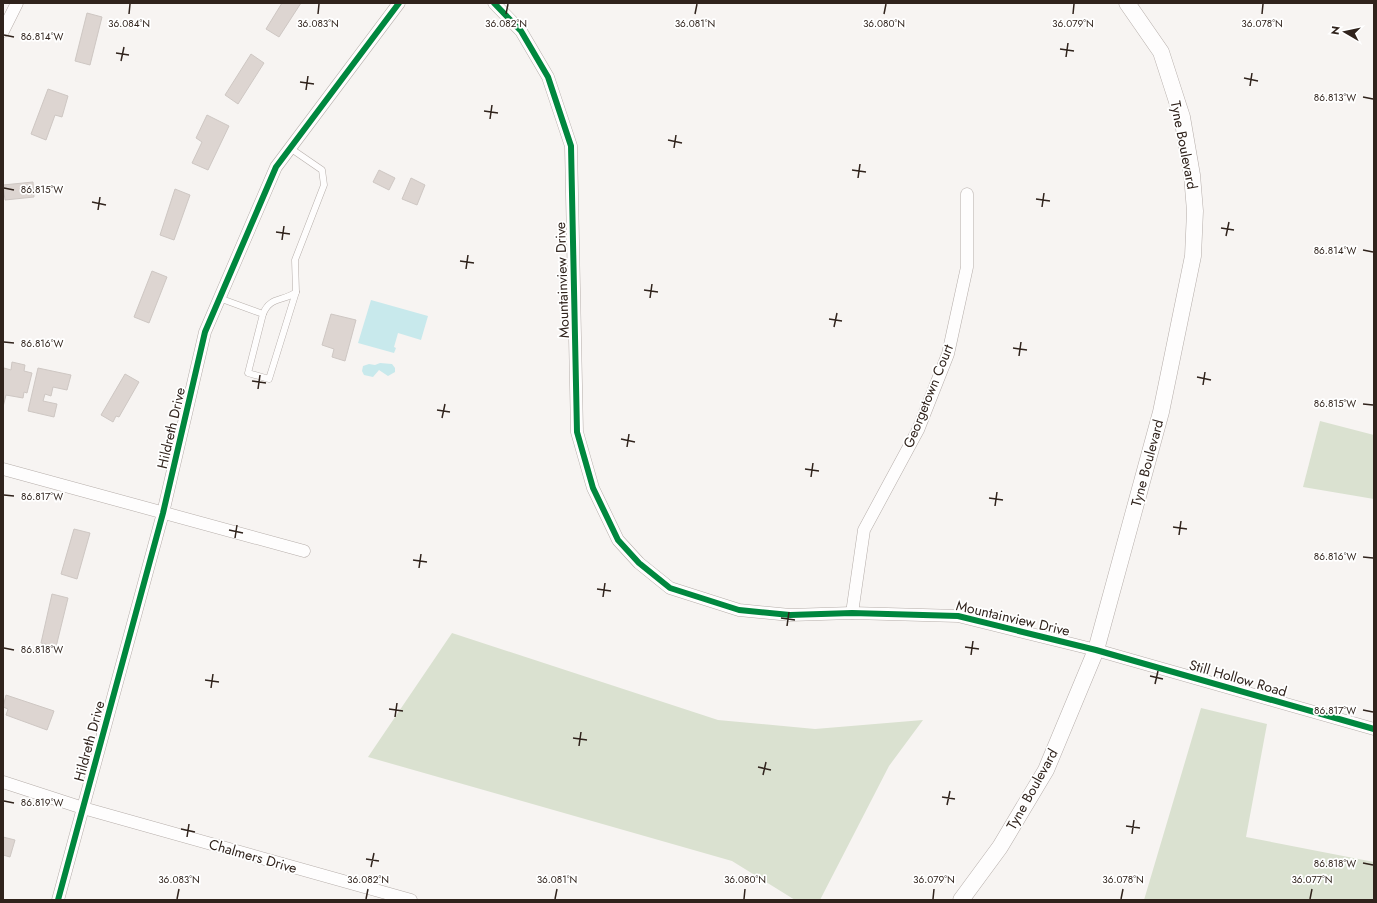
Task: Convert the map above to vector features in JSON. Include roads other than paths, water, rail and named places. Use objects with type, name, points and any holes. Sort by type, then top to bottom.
[{"type":"street","points":[[3,31],[17,3]]},
{"type":"street","name":"Hildreth Drive","points":[[58,900],[163,513],[205,332],[276,167],[398,3]]},
{"type":"street","name":"Mountainview Drive","points":[[494,3],[521,32],[548,77],[571,146],[577,432],[593,488],[618,540],[639,563],[670,588],[739,610],[790,615],[852,613],[958,616],[1096,650]]},
{"type":"street","name":"Tyne Boulevard","points":[[961,900],[1000,847],[1046,770],[1096,650],[1161,412],[1193,256],[1195,211],[1192,175],[1182,117],[1161,52],[1127,3]]},
{"type":"street","name":"Georgetown Court","points":[[852,613],[864,530],[918,430],[948,354],[967,267],[967,194]]},
{"type":"street","points":[[3,469],[304,551]]},
{"type":"street","name":"Still Hollow Road","points":[[1096,650],[1374,729]]},
{"type":"street","name":"Chalmers Drive","points":[[3,782],[83,808],[411,900]]},
{"type":"lane","points":[[290,148],[322,170],[324,185],[295,260],[296,292],[269,379],[248,373],[266,306],[296,292]]},
{"type":"lane","points":[[219,298],[263,314]]},
{"type":"water","points":[[371,300],[428,316],[421,340],[398,333],[394,353],[358,343]]},
{"type":"water","points":[[380,363],[392,364],[395,368],[395,372],[388,376],[379,370],[373,377],[364,375],[362,371],[363,366]]}]
